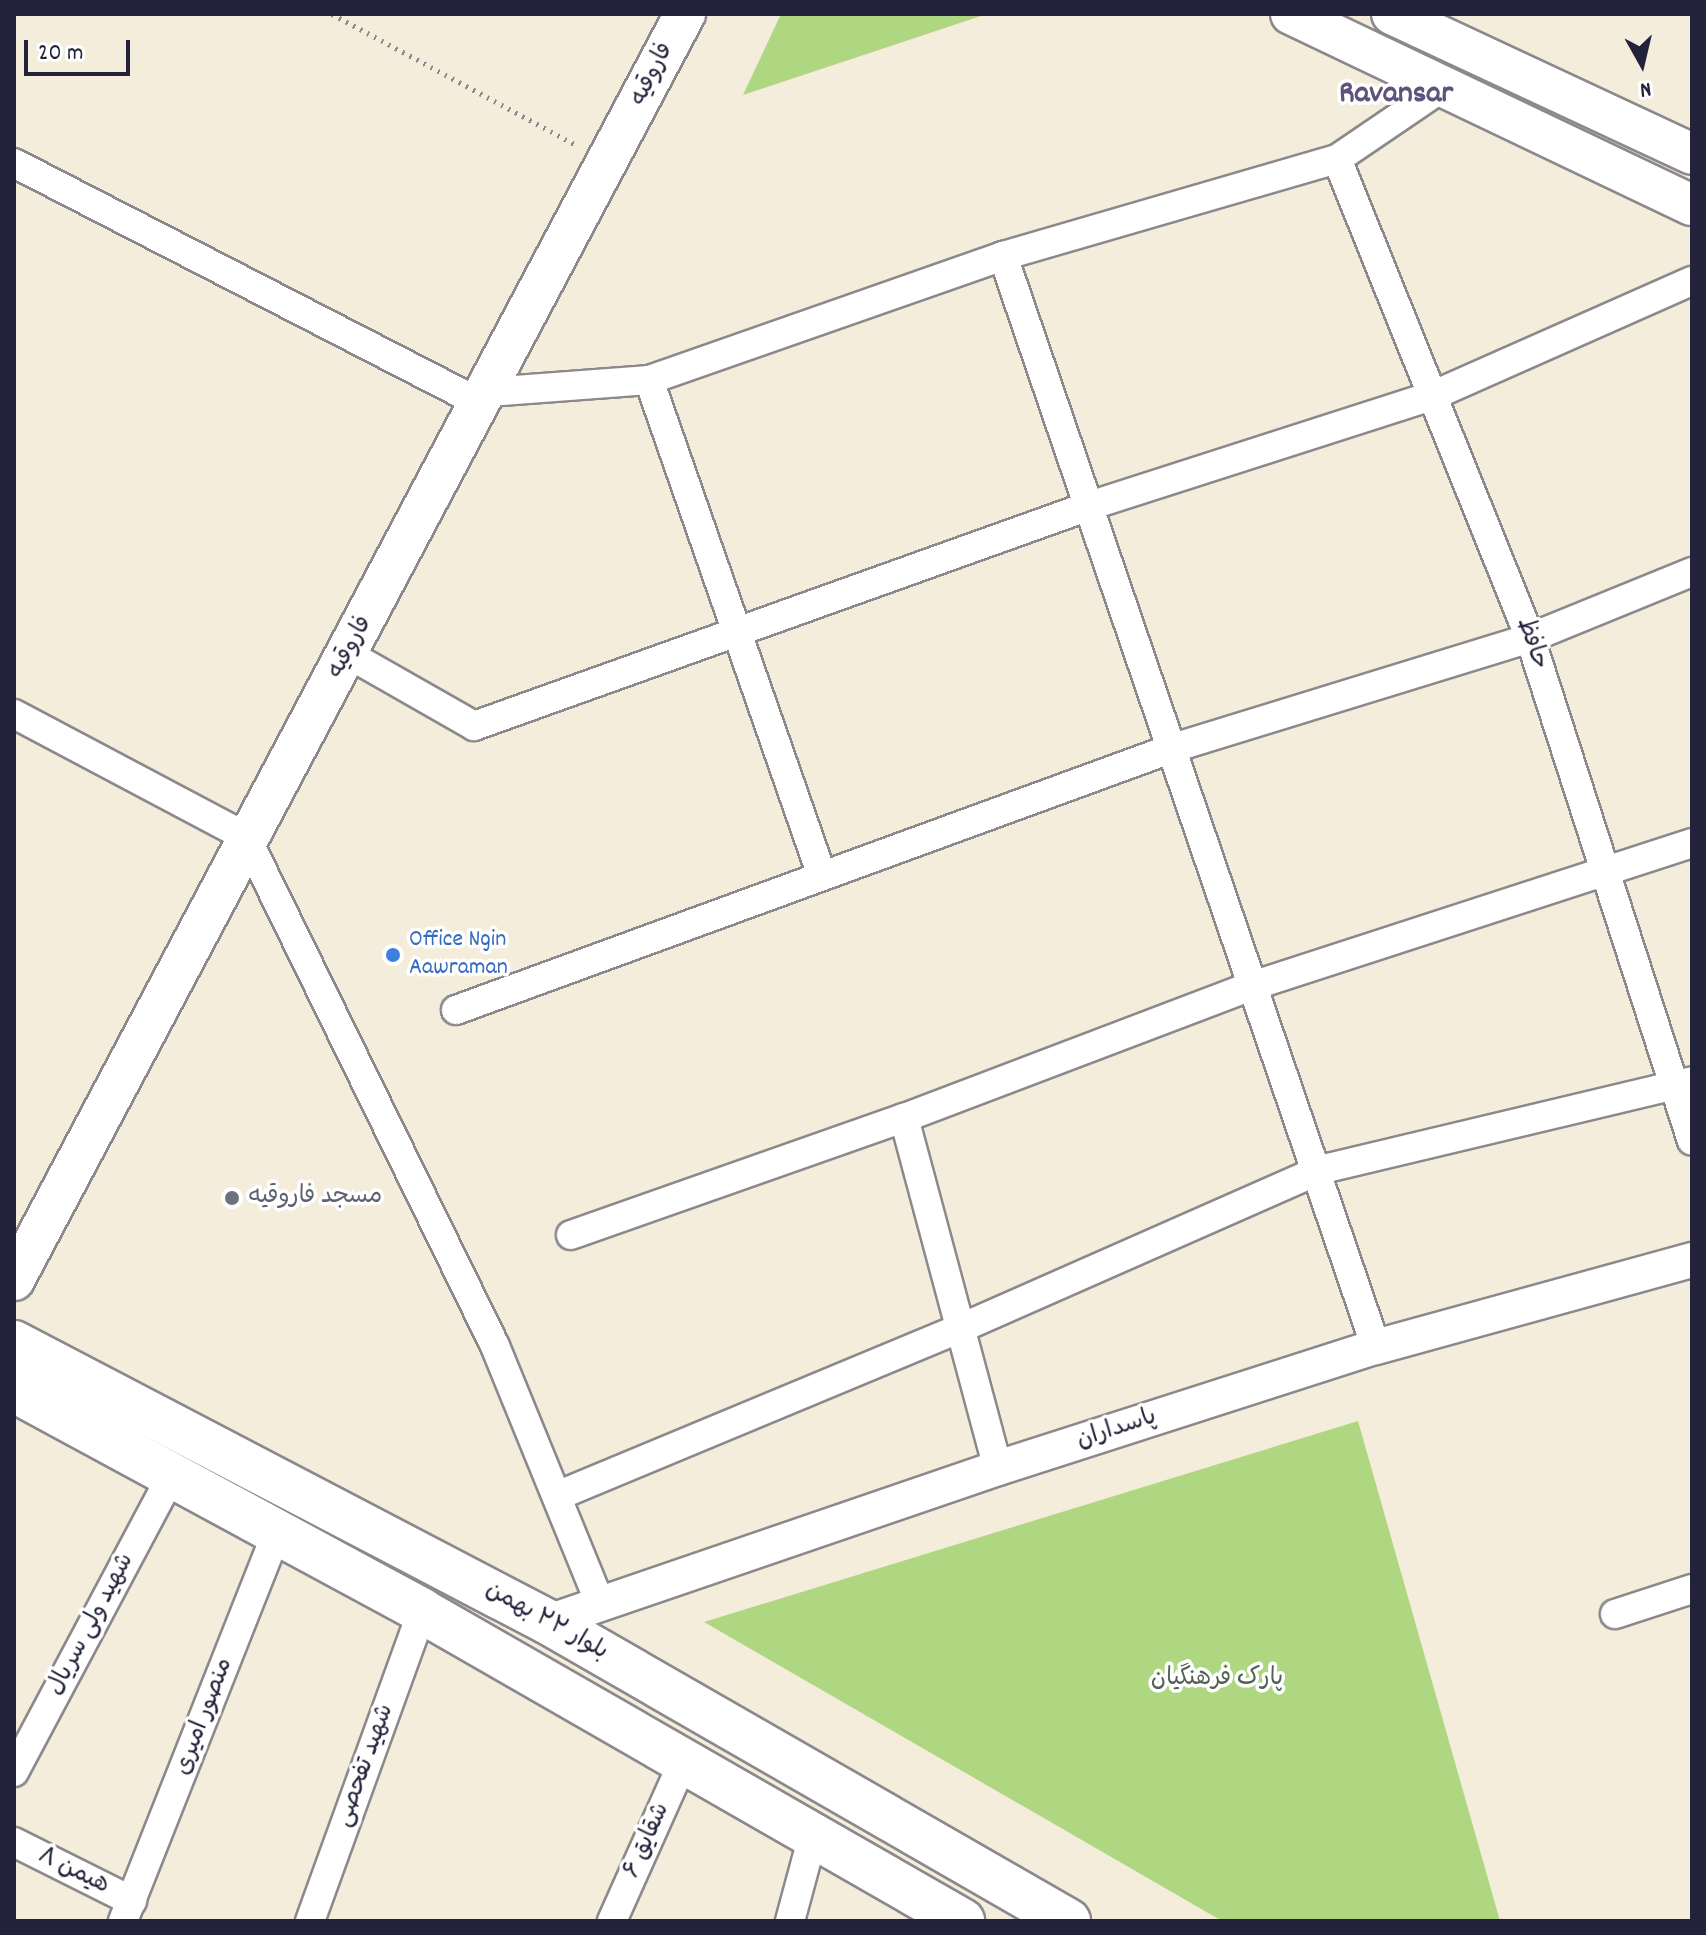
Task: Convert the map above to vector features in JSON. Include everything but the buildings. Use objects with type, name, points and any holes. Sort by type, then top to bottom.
[{"type":"main road","name":"فاروقیه","points":[[14,1280],[246,837],[485,398],[685,14]]},
{"type":"main road","points":[[1291,14],[1440,89],[1692,205]]},
{"type":"main road","points":[[1392,14],[1692,154]]},
{"type":"main road","name":"بلوار ۲۲ بهمن","points":[[14,1343],[548,1622],[1068,1921]]},
{"type":"main road","points":[[14,1390],[422,1611],[962,1921]]},
{"type":"street","points":[[14,163],[485,398],[649,380],[1003,256],[1337,159],[1440,89]]},
{"type":"street","name":"حافظ","points":[[1337,159],[1530,638],[1604,875],[1684,1084],[1692,1141]]},
{"type":"street","points":[[1003,256],[1319,1170],[1376,1347]]},
{"type":"street","points":[[348,654],[474,726],[1089,506],[1432,396],[1692,281]]},
{"type":"street","points":[[649,380],[822,876]]},
{"type":"street","points":[[456,1010],[1173,748],[1530,638],[1692,572]]},
{"type":"street","points":[[14,714],[246,837],[495,1346],[600,1603]]},
{"type":"street","points":[[571,1235],[904,1118],[1255,985],[1604,875],[1692,843]]},
{"type":"street","points":[[557,1496],[959,1329],[1319,1170],[1684,1084]]},
{"type":"street","points":[[904,1118],[998,1468]]},
{"type":"street","name":"پاسداران","points":[[548,1622],[998,1468],[1376,1347],[1692,1260]]},
{"type":"street","name":"شهید ولی سریال","points":[[14,1772],[171,1477]]},
{"type":"street","name":"منصور امیری","points":[[128,1911],[277,1533]]},
{"type":"street","points":[[1615,1614],[1692,1589]]},
{"type":"street","name":"شهید تفحصی","points":[[310,1921],[422,1611]]},
{"type":"street","name":"شقایق ۶","points":[[612,1921],[684,1760]]},
{"type":"street","points":[[790,1921],[813,1836]]},
{"type":"street","name":"هیمن ۸","points":[[14,1842],[128,1911]]},
{"type":"path","points":[[332,14],[608,163]]},
{"type":"green space","points":[[781,14],[987,14],[743,95]]},
{"type":"green space","name":"پارک فرهنگیان","points":[[1358,1421],[1500,1921],[1222,1921],[704,1622]]},
{"type":"place","name":"Office Ngin Aawraman","points":[[393,955]]},
{"type":"place","name":"مسجد فاروقیه","points":[[232,1198]]},
{"type":"district","name":"Ravansar","points":[[1396,95]]}]
